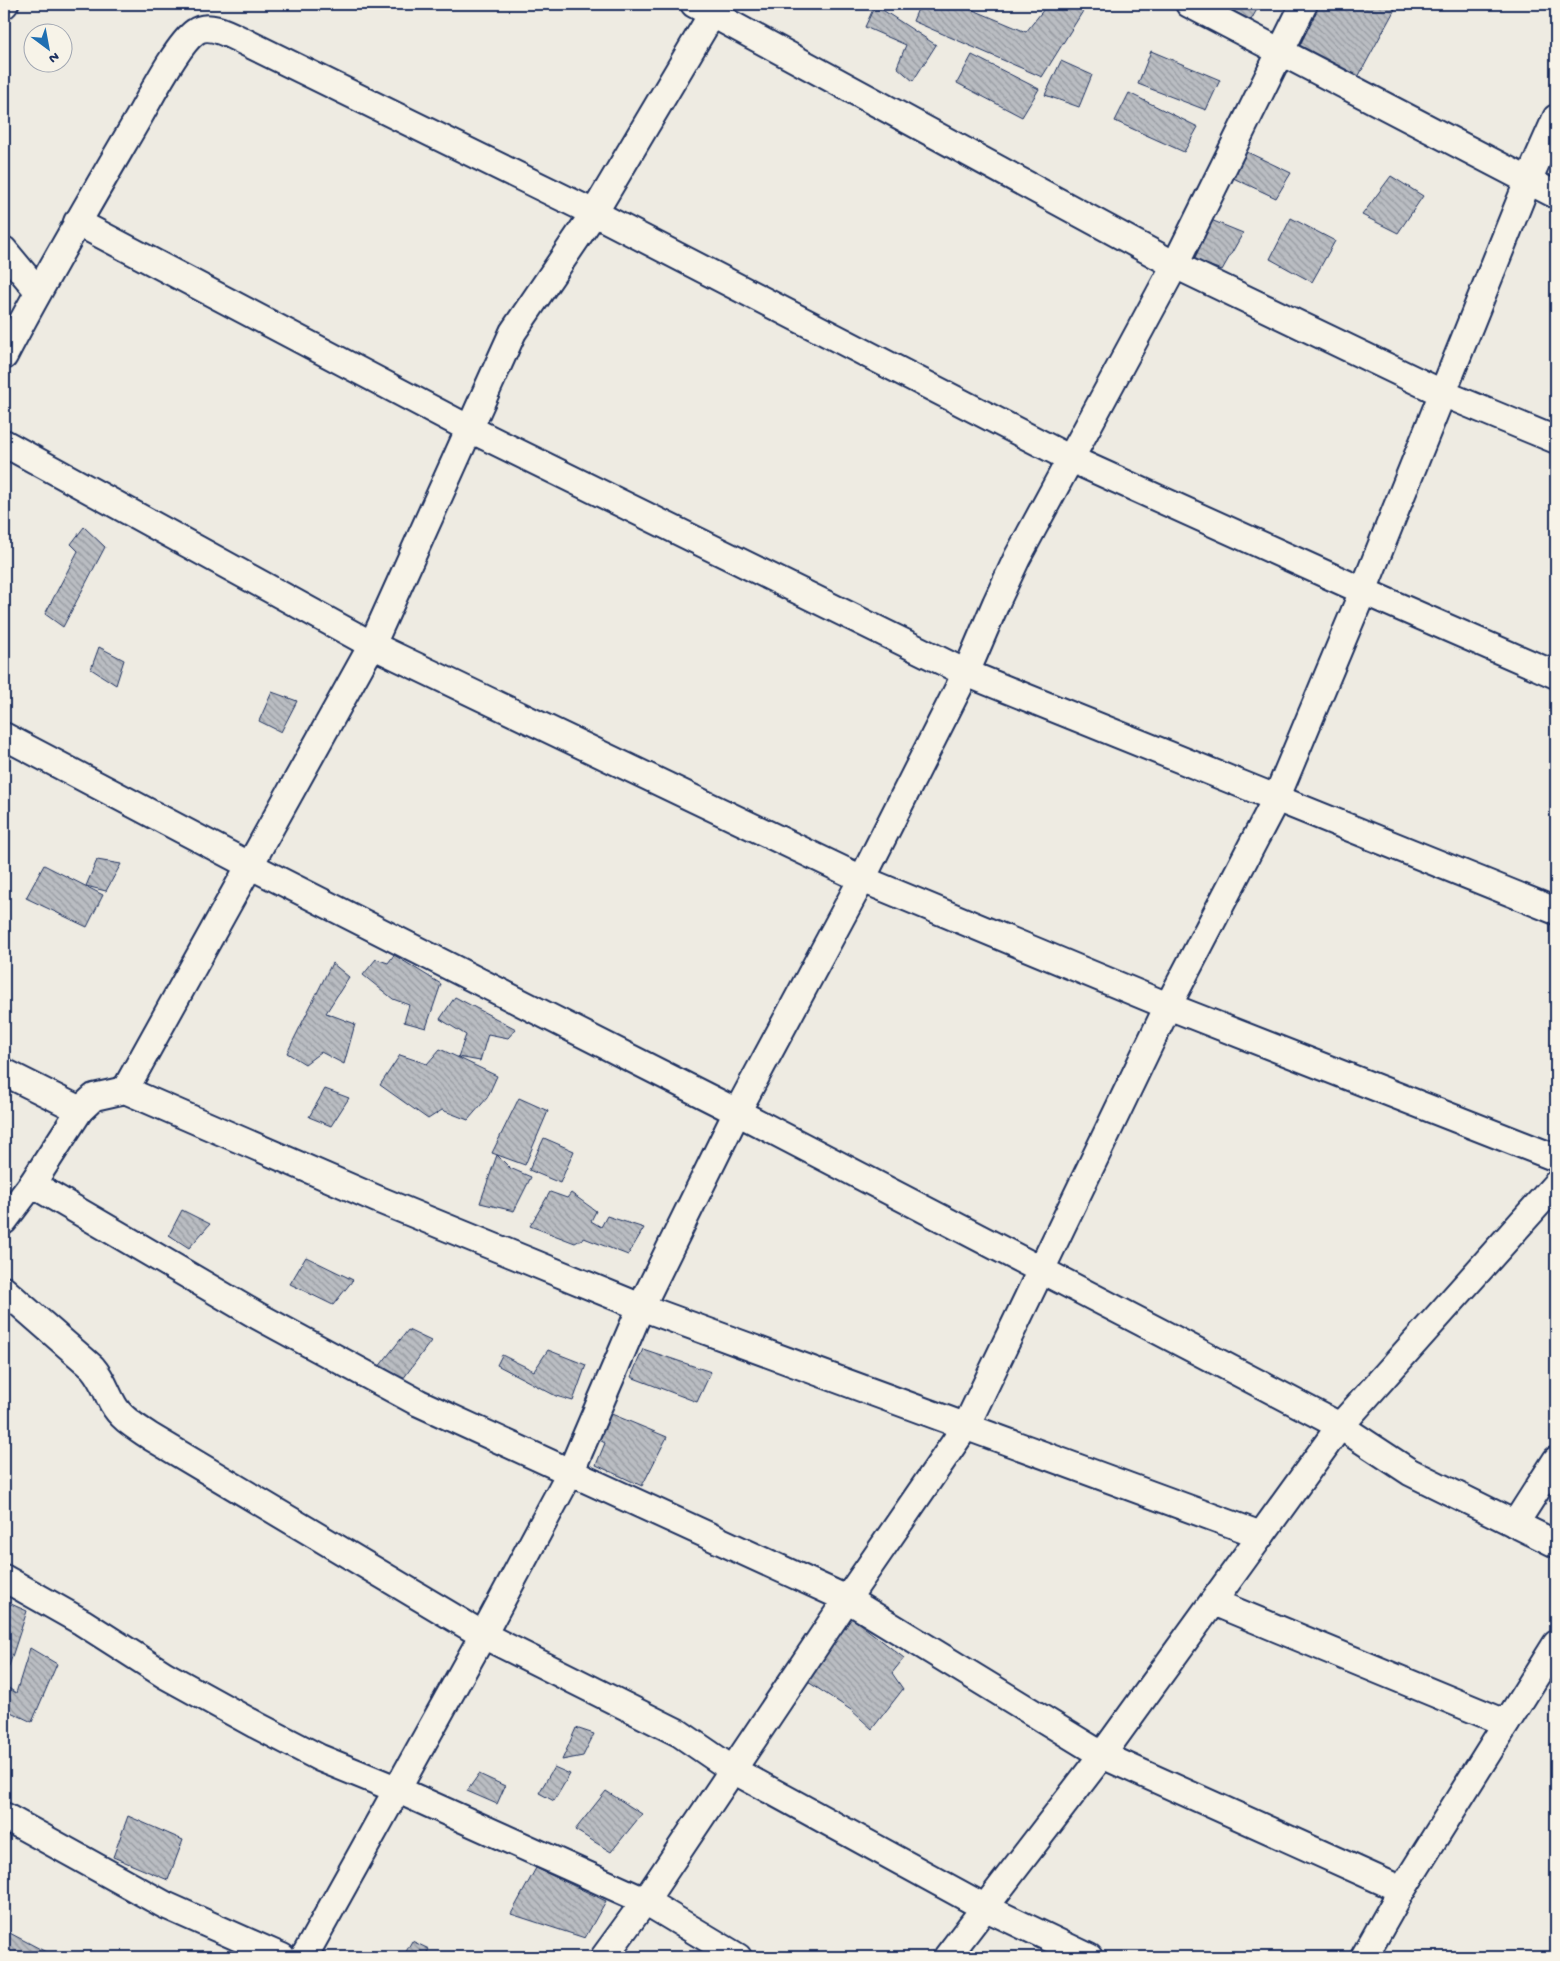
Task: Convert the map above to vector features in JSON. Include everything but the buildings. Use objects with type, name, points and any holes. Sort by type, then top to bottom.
[{"type":"street","points":[[1189,4],[1556,195]]},
{"type":"street","points":[[304,1957],[483,1635],[571,1471],[640,1307],[738,1112],[862,879],[966,673],[1017,558],[1175,265],[1304,4]]},
{"type":"street","points":[[125,1090],[372,645],[468,428],[513,332],[594,213],[708,7],[1175,265],[1442,393],[1556,440]]},
{"type":"street","points":[[4,356],[38,291],[161,78],[186,40],[196,31],[205,29],[217,30],[242,40],[594,213],[1071,459],[1556,676]]},
{"type":"street","points":[[604,1957],[644,1901],[847,1598],[966,1426],[1168,1006],[1276,799],[1363,591],[1528,181],[1556,118]]},
{"type":"street","points":[[77,222],[468,428],[966,673],[1556,911]]},
{"type":"street","points":[[4,250],[38,291]]},
{"type":"street","points":[[4,443],[372,645],[862,879],[1168,1006],[1556,1158]]},
{"type":"street","points":[[4,736],[249,865],[738,1112],[1340,1426],[1410,1472],[1556,1544]]},
{"type":"street","points":[[4,1072],[80,1110]]},
{"type":"street","points":[[4,1221],[32,1184],[80,1110],[94,1097],[125,1090],[378,1199],[640,1307],[1261,1535]]},
{"type":"street","points":[[32,1184],[258,1316],[419,1403],[847,1598],[1102,1755],[1402,1890]]},
{"type":"street","points":[[948,1957],[984,1907],[1102,1755],[1340,1426],[1556,1184]]},
{"type":"street","points":[[4,1290],[92,1367],[101,1378],[113,1405],[122,1416],[151,1437],[483,1635],[678,1733],[733,1770],[984,1907],[1089,1957]]},
{"type":"street","points":[[1516,1524],[1556,1460]]},
{"type":"street","points":[[4,1578],[82,1622],[165,1675],[256,1725],[320,1758],[396,1789],[644,1901],[738,1957]]},
{"type":"street","points":[[1213,1602],[1506,1723]]},
{"type":"street","points":[[1364,1957],[1402,1890],[1556,1644]]},
{"type":"street","points":[[4,1816],[166,1905],[282,1957]]}]
